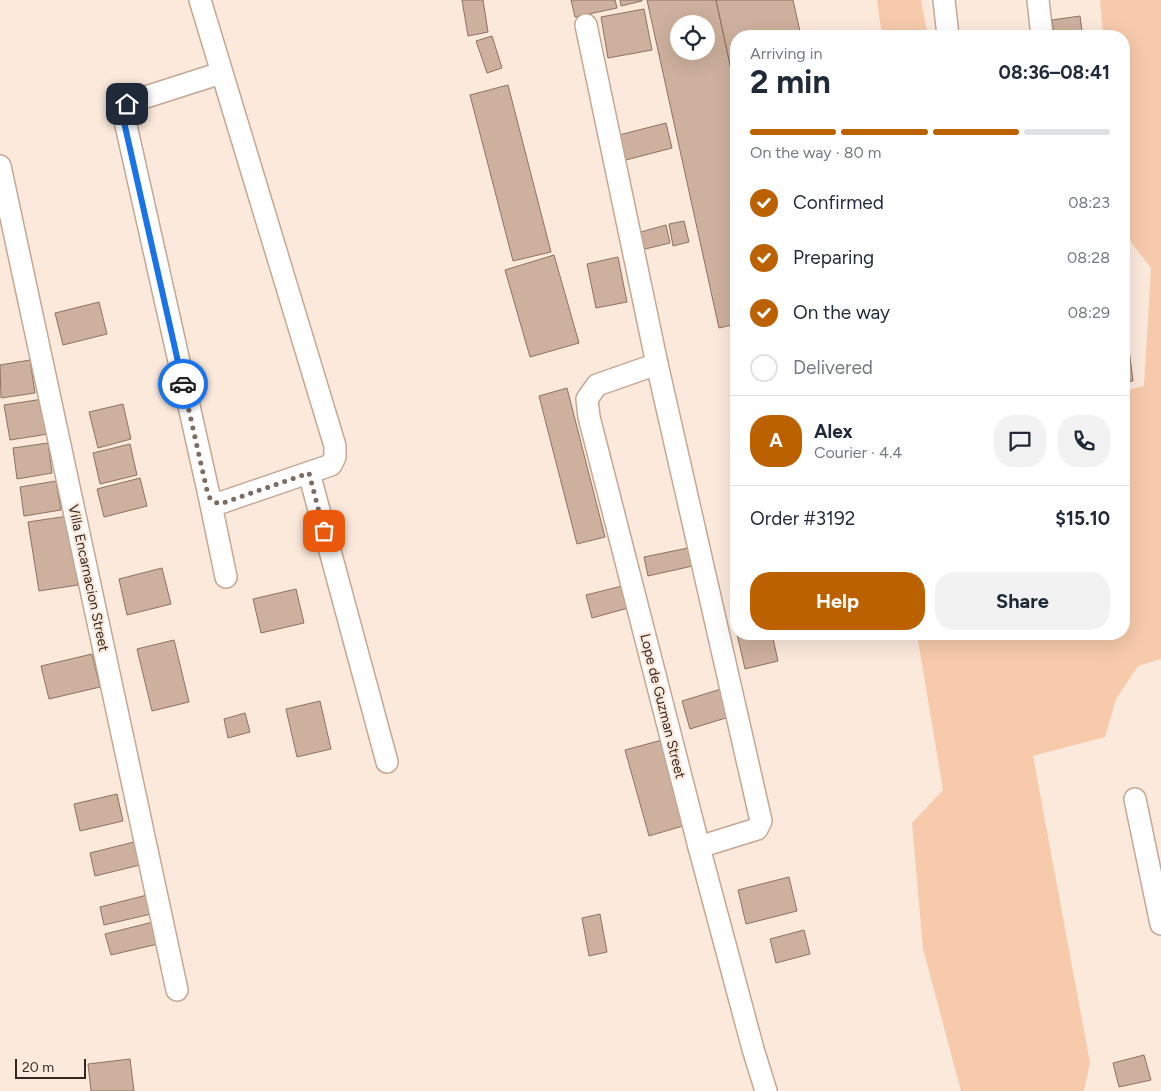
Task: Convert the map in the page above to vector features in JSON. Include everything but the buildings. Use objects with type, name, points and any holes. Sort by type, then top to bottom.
[{"type":"street","points":[[200,0],[335,446],[336,457],[331,465],[220,504],[212,501],[208,495]]},
{"type":"street","points":[[944,0],[947,30]]},
{"type":"street","points":[[1038,0],[1041,30]]},
{"type":"street","points":[[586,25],[658,364],[761,822],[757,829],[699,847]]},
{"type":"street","points":[[221,73],[127,104],[123,112],[226,577]]},
{"type":"street","name":"Villa Encarnacion Street","points":[[0,166],[177,990]]},
{"type":"street","name":"Lope de Guzman Street","points":[[658,364],[597,385],[587,399],[589,417],[752,1050],[766,1091]]},
{"type":"street","points":[[309,473],[387,762]]},
{"type":"street","points":[[1135,800],[1161,924]]},
{"type":"shaded area","points":[[877,0],[921,0],[927,30],[881,30]]},
{"type":"shaded area","points":[[1100,0],[1161,0],[1161,659],[1138,666],[1116,699],[1105,737],[1033,756],[1090,1063],[1084,1091],[961,1091],[923,949],[912,823],[943,790],[918,640],[1130,640],[1130,390],[1144,386],[1151,268],[1130,241],[1130,30],[1102,30]]},
{"type":"way so far","points":[[183,384],[208,495],[212,501],[220,504],[309,473],[324,531]]},
{"type":"route","points":[[127,104],[123,112],[124,122],[183,384]]}]
